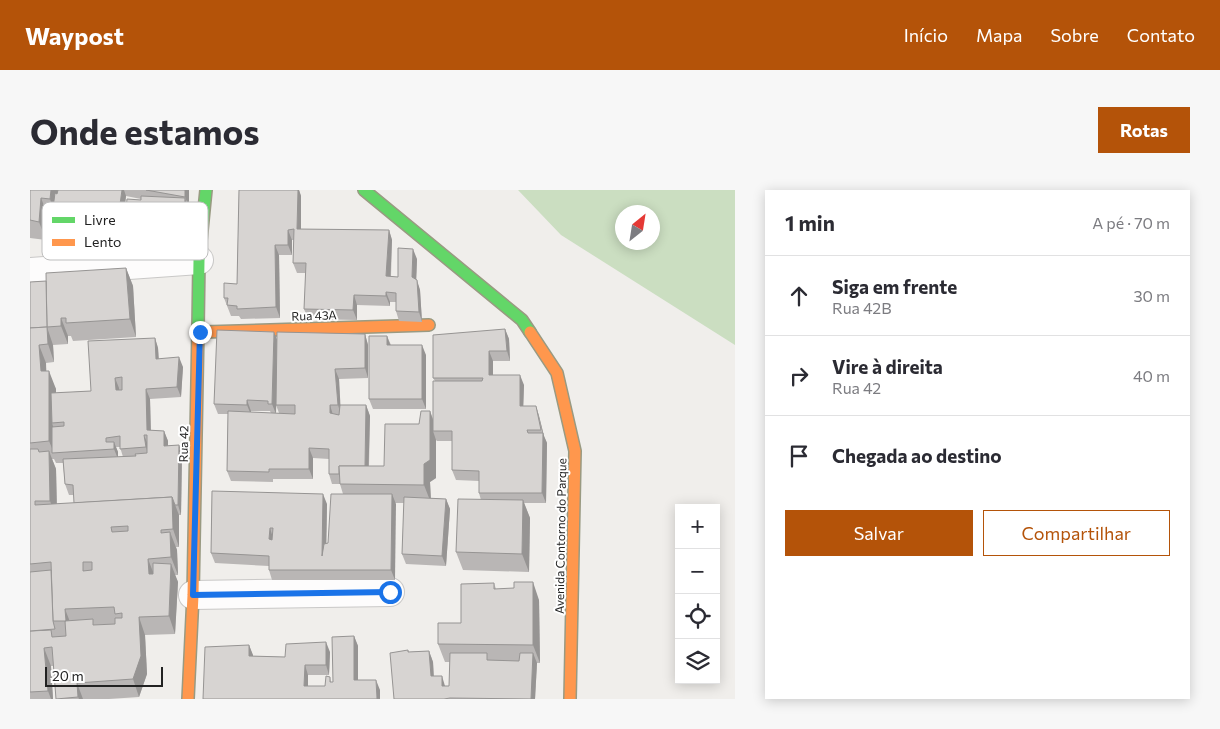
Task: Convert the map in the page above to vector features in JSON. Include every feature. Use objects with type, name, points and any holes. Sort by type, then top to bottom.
[{"type":"street","name":"Avenida Contorno do Parque","points":[[364,190],[522,320],[557,372],[575,451],[570,699]]},
{"type":"street","points":[[30,272],[199,260]]},
{"type":"street","name":"Rua 42","points":[[188,699],[193,595],[200,332],[199,260]]},
{"type":"street","name":"Rua 43A","points":[[200,332],[429,325]]},
{"type":"street","points":[[193,595],[390,592]]},
{"type":"green space","points":[[518,190],[735,190],[735,345],[561,235]]},
{"type":"building","points":[[30,190],[51,190],[50,199],[41,198],[39,222],[30,220]]},
{"type":"building","points":[[58,190],[122,190],[120,202],[54,202],[55,193],[57,194]]},
{"type":"building","points":[[146,190],[185,190],[185,197]]},
{"type":"building","points":[[239,190],[298,190],[297,229],[389,230],[386,276],[398,277],[398,248],[413,249],[412,277],[417,280],[419,312],[396,311],[396,293],[386,292],[386,296],[354,295],[353,310],[304,309],[306,263],[293,263],[294,229],[288,230],[288,245],[275,245],[276,307],[237,309],[237,306],[227,305],[228,298],[224,298],[224,283],[237,284]]},
{"type":"building","points":[[141,196],[185,198],[185,202],[127,202],[127,199],[141,200]]},
{"type":"building","points":[[126,268],[130,319],[66,323],[66,318],[61,318],[61,326],[47,327],[46,273]]},
{"type":"building","points":[[46,281],[47,327],[30,328],[30,282]]},
{"type":"building","points":[[47,327],[48,344],[39,345],[41,371],[49,371],[49,441],[30,443],[30,328]]},
{"type":"building","points":[[505,329],[507,351],[489,351],[489,375],[520,375],[520,406],[536,406],[541,430],[527,430],[528,433],[543,433],[542,493],[479,493],[479,471],[452,470],[452,431],[433,431],[433,381],[482,381],[483,378],[433,378],[433,335]]},
{"type":"building","points":[[217,330],[274,332],[272,404],[268,404],[268,401],[247,400],[247,405],[214,404]]},
{"type":"building","points":[[277,332],[365,334],[365,368],[335,369],[338,405],[330,405],[330,413],[339,415],[340,405],[366,405],[365,466],[339,466],[339,474],[329,474],[329,449],[309,448],[309,469],[269,469],[269,472],[227,471],[228,411],[295,414],[295,405],[276,405]]},
{"type":"building","points":[[369,336],[387,336],[387,345],[422,345],[422,399],[369,399]]},
{"type":"building","points":[[155,338],[156,359],[179,357],[177,387],[146,389],[147,430],[164,431],[164,446],[179,445],[178,505],[175,505],[172,497],[74,503],[73,485],[65,484],[63,459],[136,456],[135,454],[147,453],[147,435],[144,435],[146,447],[120,449],[120,436],[106,438],[106,442],[114,442],[114,449],[52,453],[52,427],[64,426],[64,422],[52,423],[51,393],[91,391],[88,341]],"holes":[[[122,377],[122,390],[116,390],[115,378]]]},
{"type":"building","points":[[421,411],[430,411],[430,460],[424,464],[424,485],[340,484],[339,466],[384,466],[385,424],[419,424]]},
{"type":"building","points":[[30,449],[38,449],[39,452],[49,451],[50,501],[35,501],[35,505],[172,497],[173,529],[161,530],[161,533],[170,532],[171,557],[148,559],[149,574],[153,574],[153,563],[171,564],[169,616],[139,617],[141,656],[133,679],[77,683],[78,697],[56,699],[52,647],[44,648],[48,691],[30,692],[30,631],[51,630],[52,637],[66,636],[65,621],[53,621],[51,562],[30,564]],"holes":[[[128,526],[128,531],[112,532],[111,527]],[[83,562],[92,562],[92,570],[83,571]],[[114,607],[115,614],[122,613],[122,618],[115,618],[115,624],[93,625],[93,619],[66,621],[65,609]]]},
{"type":"building","points":[[212,491],[323,494],[322,556],[324,544],[328,543],[331,494],[392,494],[391,570],[269,570],[269,556],[211,553]],"holes":[[[270,528],[273,528],[272,540],[269,539]]]},
{"type":"building","points":[[404,497],[446,499],[442,556],[402,554]]},
{"type":"building","points":[[458,499],[523,500],[522,554],[456,552]]},
{"type":"building","points":[[51,570],[55,629],[30,631],[30,572]]},
{"type":"building","points":[[514,582],[533,582],[533,645],[438,644],[438,623],[461,623],[461,584],[494,583],[494,589],[514,588]]},
{"type":"building","points":[[354,636],[354,680],[376,680],[377,699],[203,699],[205,647],[249,645],[249,656],[285,657],[286,644],[326,642],[326,665],[305,665],[304,686],[325,686],[326,676],[330,677],[330,682],[333,682],[332,637]]},
{"type":"building","points":[[408,650],[408,652],[429,651],[431,676],[442,676],[442,686],[449,686],[450,653],[487,653],[487,660],[519,661],[520,653],[533,653],[531,699],[394,699],[390,653]]},
{"type":"traffic: fast","points":[[205,202],[206,190]]},
{"type":"traffic: fast","points":[[364,190],[522,320],[530,332]]},
{"type":"traffic: fast","points":[[198,328],[199,260]]},
{"type":"traffic: slow","points":[[204,332],[429,325]]},
{"type":"traffic: slow","points":[[188,699],[193,595],[198,328]]},
{"type":"traffic: slow","points":[[530,332],[557,373],[575,451],[570,699]]},
{"type":"route","points":[[200,332],[193,595],[390,592]]}]
